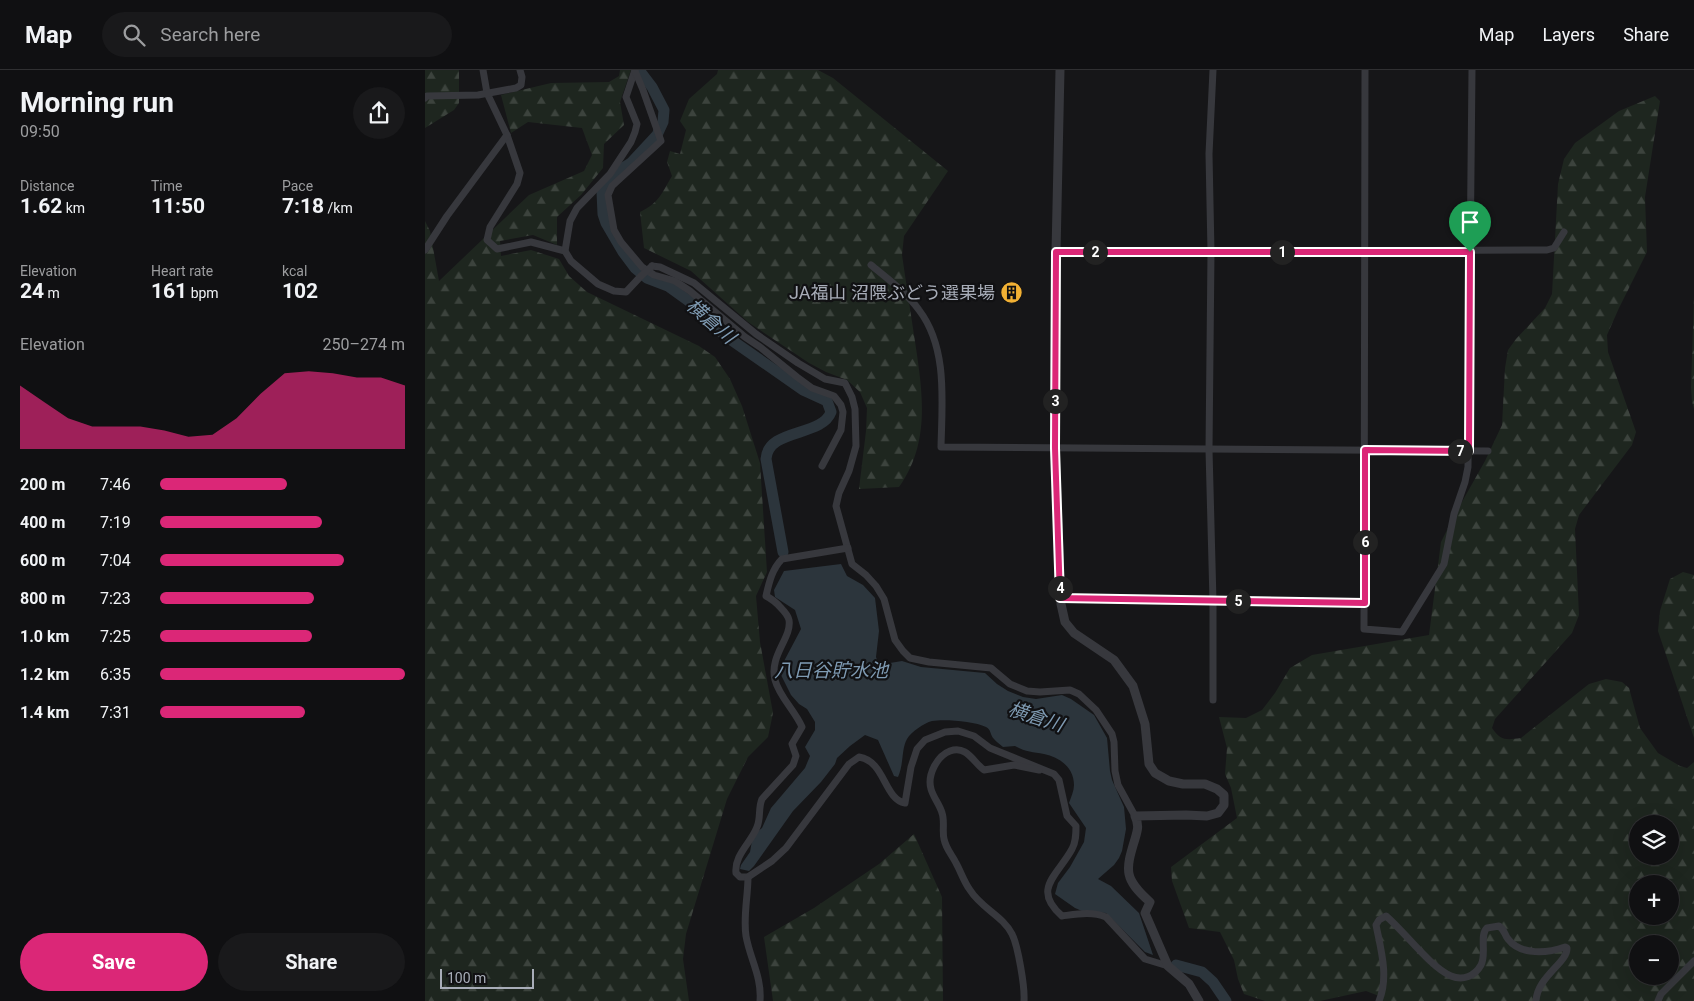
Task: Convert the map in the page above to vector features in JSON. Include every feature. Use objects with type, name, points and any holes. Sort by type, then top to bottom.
[{"type":"street","points":[[483,70],[487,93],[507,135],[520,173],[517,184],[490,227],[487,240],[497,249],[531,242],[565,252]]},
{"type":"street","points":[[425,98],[427,96],[487,93],[521,85],[522,77],[520,70]]},
{"type":"street","points":[[1060,70],[1056,252],[1055,448],[1060,598],[1065,622],[1074,633],[1114,660],[1133,686],[1145,724],[1149,764],[1155,773],[1169,781],[1183,784],[1205,784],[1224,795],[1224,805],[1218,813],[1207,816],[1186,814],[1135,816]]},
{"type":"street","points":[[1213,70],[1209,154],[1211,252],[1209,450],[1213,601],[1213,700]]},
{"type":"street","points":[[1365,70],[1364,629],[1403,632],[1444,564],[1454,514],[1465,482],[1469,451],[1472,70]]},
{"type":"street","points":[[635,71],[626,98],[637,124],[635,132],[626,150],[609,174],[577,208],[570,221],[565,252],[571,262],[598,284],[613,291],[626,292],[652,266],[660,267],[694,283],[756,334],[817,375],[825,379],[845,383],[855,408],[856,446],[849,471],[839,493],[837,506],[852,564],[871,580],[884,599],[895,640],[910,658],[929,662],[991,668],[1010,684],[1027,691],[1070,690],[1079,694],[1096,710],[1112,734],[1118,785],[1139,826],[1127,870],[1130,880],[1150,902],[1145,913],[1168,966]]},
{"type":"street","points":[[635,71],[661,141],[612,186],[608,195],[614,230],[621,242],[642,267],[654,274],[675,281],[690,291],[745,337],[812,388],[834,396],[841,405],[843,412],[841,430],[822,466]]},
{"type":"street","points":[[425,250],[447,216],[507,135]]},
{"type":"street","points":[[1056,252],[1470,252],[1547,250],[1554,248],[1564,232]]},
{"type":"street","points":[[871,265],[907,295],[920,310],[935,342],[939,362],[942,401],[941,448],[1488,451]]},
{"type":"street","points":[[848,548],[782,559],[770,577],[766,596],[773,599],[785,612],[789,620],[787,634],[776,657],[773,669],[775,681],[802,727],[792,744],[796,756],[793,764],[771,786],[762,799],[759,805],[759,821],[735,866],[735,874],[739,877],[748,877],[772,861],[786,848],[849,764],[859,757],[867,758],[874,764],[895,796],[901,803],[905,804],[911,767],[917,749],[925,740],[945,732],[958,732],[973,736],[990,748],[1049,771],[1059,780],[1067,816],[1076,826],[1073,848],[1053,875],[1048,891],[1051,906],[1062,916],[1081,913],[1099,914],[1107,917],[1145,959],[1168,966],[1189,984],[1199,1001]]},
{"type":"street","points":[[1060,598],[1365,603]]},
{"type":"street","points":[[1024,1001],[1024,986],[1012,933],[970,891],[948,850],[944,839],[943,814],[930,788],[930,776],[934,765],[944,754],[952,750],[962,751],[971,755],[983,770],[1014,765],[1049,771]]},
{"type":"street","points":[[748,877],[746,935],[760,980],[761,1001]]},
{"type":"street","points":[[1379,1001],[1384,987],[1376,925],[1379,920],[1386,916],[1440,970],[1452,977],[1466,978],[1474,974],[1479,968],[1483,961],[1483,933],[1487,928],[1499,926],[1504,930],[1507,938],[1514,944],[1530,951],[1540,952],[1567,948],[1568,952],[1540,985],[1536,1001]]},
{"type":"street","points":[[1658,1001],[1665,990],[1694,961]]},
{"type":"green space","points":[[425,70],[459,70],[459,103],[454,110],[425,128]]},
{"type":"green space","points":[[620,70],[631,70],[620,102],[624,125],[604,144],[603,168],[581,195],[557,217],[557,245],[533,235],[500,241],[501,256],[531,250],[559,259],[569,276],[587,292],[699,346],[715,357],[730,379],[742,406],[760,463],[767,572],[756,596],[760,642],[773,713],[768,737],[748,757],[727,799],[686,934],[683,959],[689,1001],[425,1001],[425,221],[430,231],[439,281],[529,195],[584,171],[592,155],[582,128],[528,122],[511,133],[501,95],[551,83],[609,82],[619,76]]},
{"type":"green space","points":[[718,70],[818,70],[833,78],[948,171],[904,236],[902,255],[920,375],[922,414],[916,451],[899,487],[859,489],[867,408],[860,392],[847,380],[809,363],[748,322],[691,271],[644,248],[640,212],[656,201],[672,176],[667,162],[670,151],[680,154],[686,130],[680,121],[689,99],[717,74]]},
{"type":"green space","points":[[1655,96],[1660,101],[1645,197],[1647,252],[1607,335],[1608,352],[1636,432],[1632,445],[1579,515],[1575,529],[1579,615],[1572,633],[1495,719],[1492,728],[1504,739],[1521,738],[1589,684],[1606,679],[1622,682],[1629,688],[1640,728],[1658,753],[1687,768],[1694,762],[1694,1001],[1382,1001],[1379,996],[1366,991],[1320,1001],[1265,1001],[1244,994],[1238,979],[1234,960],[1220,932],[1189,928],[1172,881],[1171,867],[1237,818],[1231,788],[1225,774],[1227,748],[1219,717],[1246,718],[1262,710],[1290,668],[1312,655],[1429,635],[1441,542],[1485,461],[1502,425],[1505,368],[1508,350],[1545,308],[1552,294],[1558,184],[1564,159],[1575,143],[1619,111]]},
{"type":"green space","points":[[1694,296],[1694,409],[1691,387]]},
{"type":"green space","points":[[1683,572],[1694,575],[1694,738],[1658,631],[1660,611],[1670,579]]},
{"type":"green space","points":[[914,834],[942,897],[943,1001],[773,1001],[764,937],[814,908],[879,864]]},
{"type":"water","name":"八日谷貯水池","points":[[841,564],[847,576],[863,585],[875,598],[879,631],[877,660],[884,664],[902,661],[921,667],[985,673],[1008,691],[1023,697],[1036,699],[1062,695],[1094,715],[1107,738],[1110,771],[1124,807],[1126,829],[1119,858],[1098,879],[1111,886],[1139,913],[1153,955],[1145,952],[1106,913],[1082,911],[1055,894],[1058,883],[1070,867],[1084,842],[1086,828],[1069,803],[1074,785],[1072,773],[1069,769],[1061,761],[1050,755],[1026,751],[1015,746],[1003,747],[995,740],[988,728],[974,723],[937,720],[918,728],[909,736],[905,743],[898,777],[894,776],[878,740],[865,735],[837,758],[835,764],[821,782],[793,811],[754,866],[749,871],[740,869],[750,852],[753,835],[762,828],[771,808],[805,768],[810,756],[805,747],[815,730],[815,722],[807,709],[799,704],[791,695],[781,675],[782,665],[801,629],[795,610],[775,597],[774,590],[784,571]]},
{"type":"waterway","name":"横倉川","points":[[639,70],[652,87],[664,110],[663,122],[657,135],[631,163],[606,182],[602,192],[603,214],[606,223],[635,268],[647,278],[668,286],[693,304],[708,321],[727,337],[803,390],[827,401],[831,412],[826,420],[817,426],[785,437],[769,449],[766,459],[783,552]]},
{"type":"waterway","name":"横倉川","points":[[1176,965],[1202,972],[1213,982],[1226,1001]]},
{"type":"place","name":"JA福山 沼隈ぶどう選果場","points":[[1011,292]]},
{"type":"route","points":[[1056,252],[1470,252],[1469,451],[1365,450],[1365,603],[1060,598],[1055,448],[1056,252]]}]
